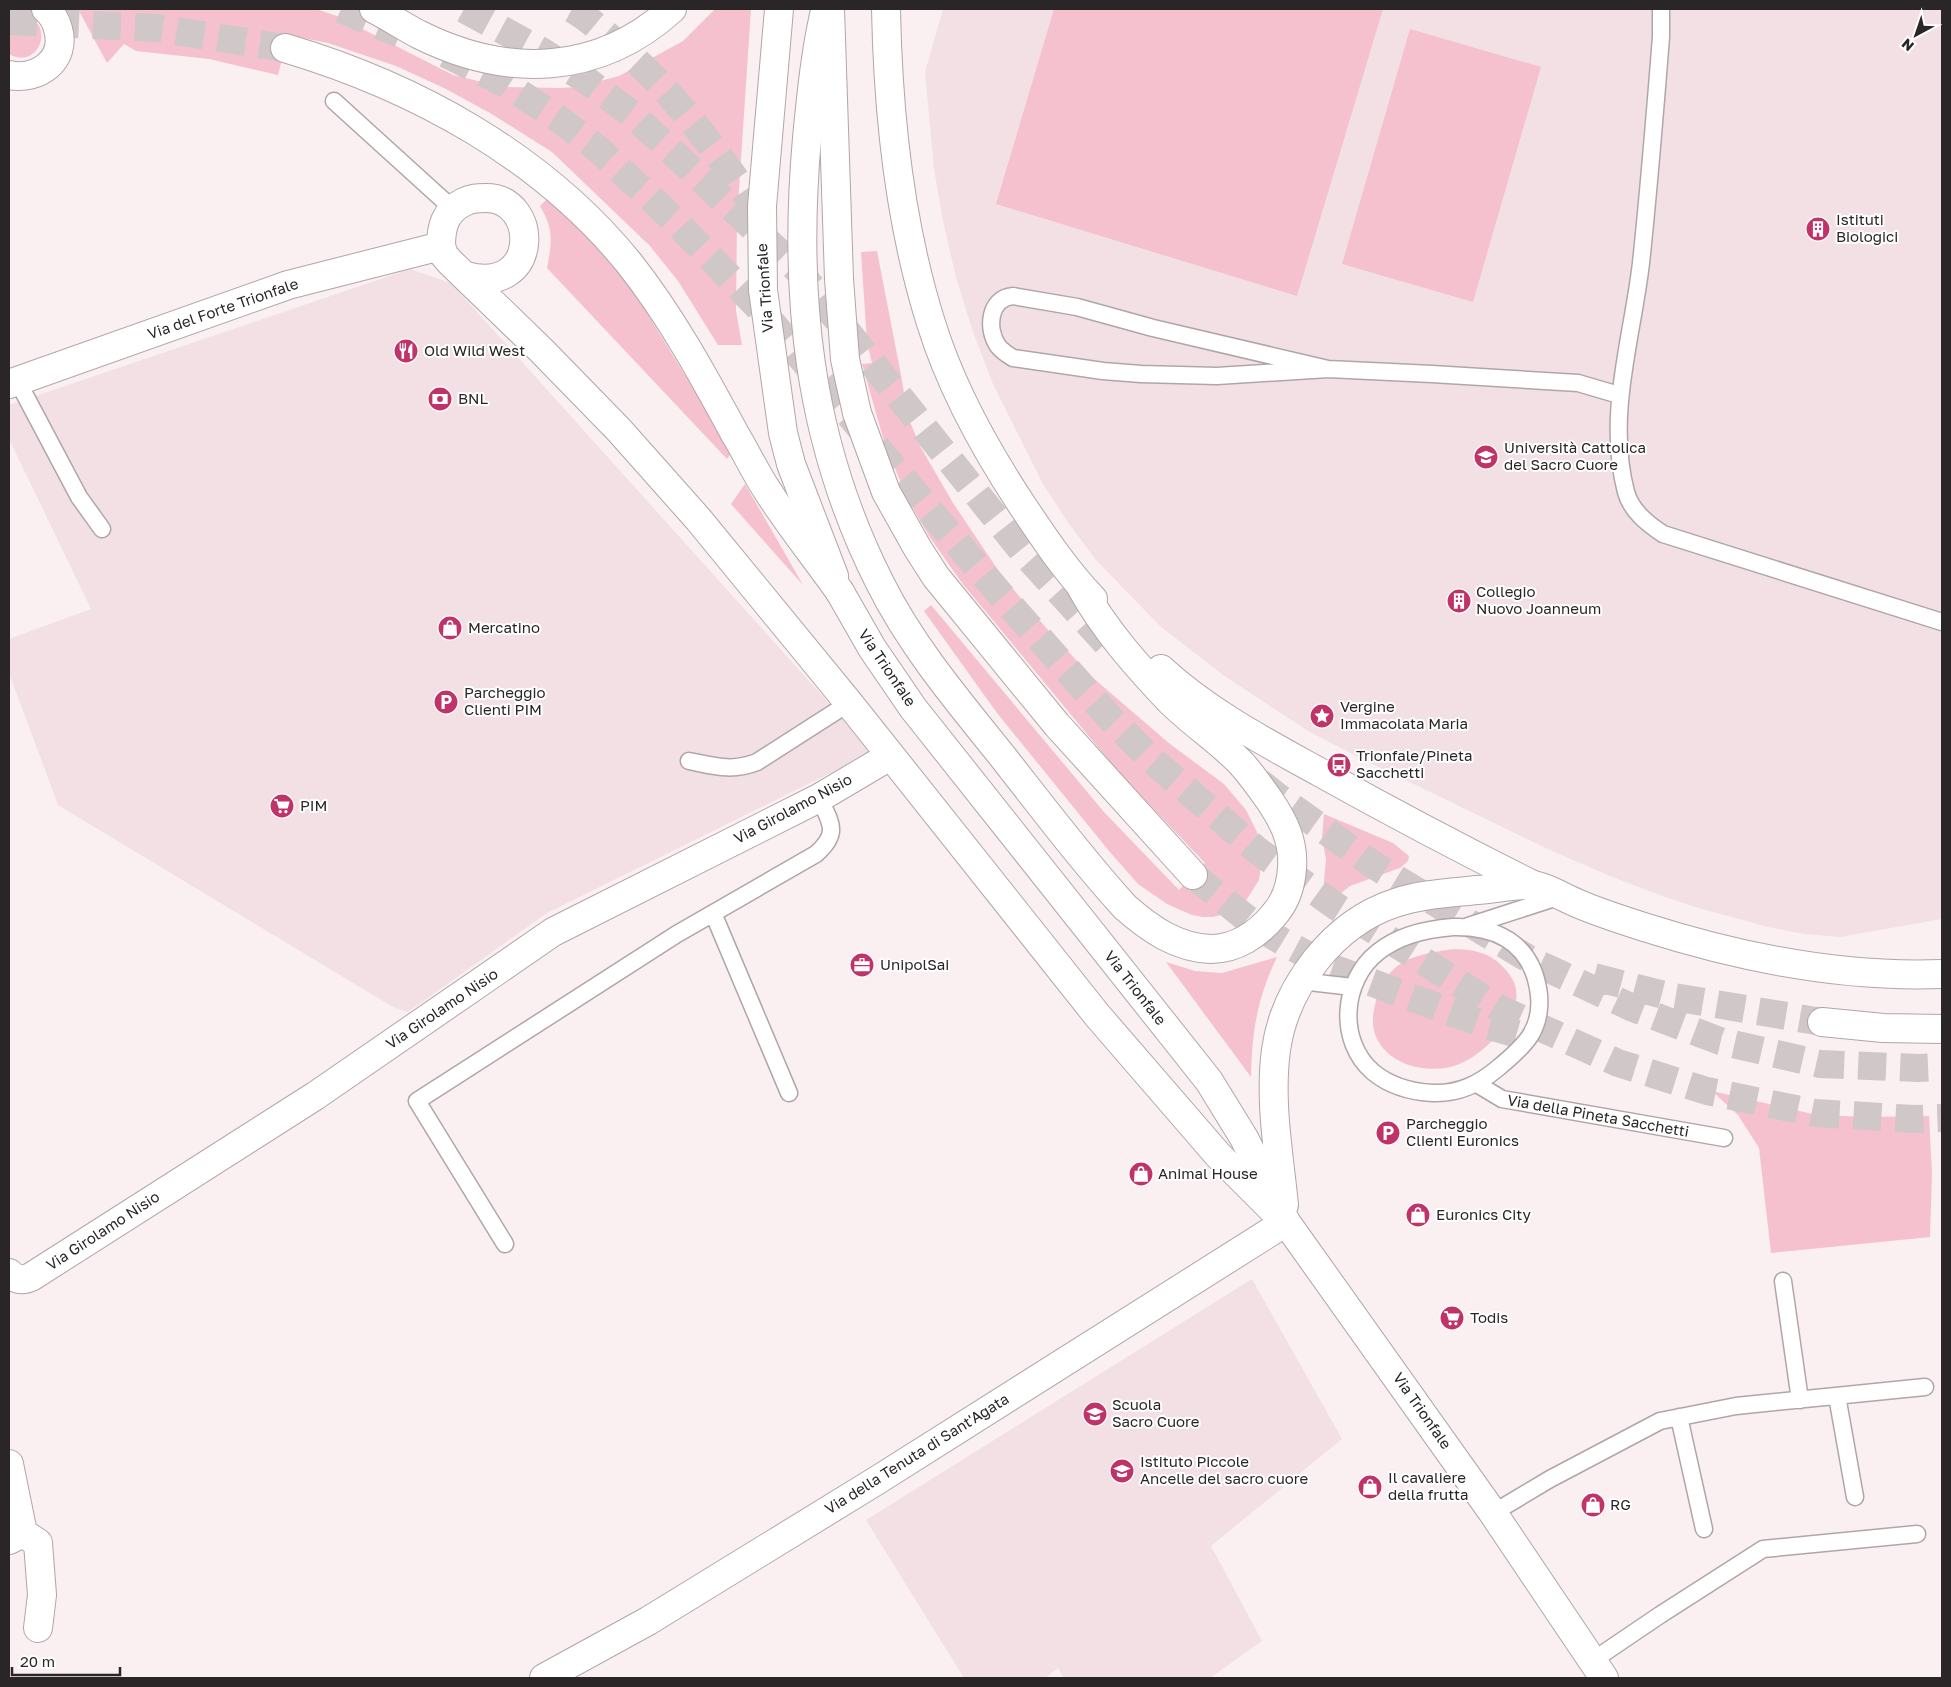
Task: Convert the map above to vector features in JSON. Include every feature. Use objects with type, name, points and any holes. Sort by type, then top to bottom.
[{"type":"main road","points":[[9,76],[22,78],[33,76],[44,70],[52,61],[58,49],[60,36],[56,22],[46,9]]},
{"type":"main road","points":[[374,9],[420,35],[451,48],[493,60],[526,64],[572,62],[607,51],[642,32],[672,9]]},
{"type":"main road","name":"Via Trionfale","points":[[779,9],[762,206],[761,253],[764,298],[778,407],[785,441],[804,501],[840,592],[872,648],[914,708],[1209,1081],[1244,1138],[1286,1222],[1493,1512],[1598,1669]]},
{"type":"main road","points":[[825,9],[809,113],[804,175],[802,249],[805,326],[814,390],[825,440],[835,477],[863,548],[894,610],[933,669],[1125,908],[1162,936],[1181,944],[1214,949],[1232,945],[1264,927],[1277,912],[1288,887],[1292,859],[1290,840],[1284,822],[1241,763],[1180,710],[1132,660],[1101,620],[1081,587],[1033,521],[988,450],[959,394],[931,323],[915,263],[900,184],[891,89],[887,10]]},
{"type":"main road","points":[[830,9],[839,279],[845,359],[857,413],[886,492],[918,549],[948,591],[1057,725],[1193,875]]},
{"type":"main road","points":[[285,48],[326,60],[377,80],[463,124],[502,148],[538,175],[590,221],[628,262],[668,318],[689,350],[767,490],[840,592]]},
{"type":"main road","points":[[441,246],[441,228],[444,220],[453,209],[471,198],[499,200],[511,208],[524,231],[523,252],[516,265],[508,272],[492,279],[479,280],[466,276]]},
{"type":"main road","name":"Via Trionfale","points":[[441,246],[444,255],[612,423],[699,520],[849,703],[1097,1015],[1218,1155],[1286,1222]]},
{"type":"main road","name":"Via del Forte Trionfale","points":[[13,382],[288,286],[441,246]]},
{"type":"main road","points":[[1081,587],[1139,648],[1178,685],[1226,719],[1396,814],[1533,885],[1597,912],[1643,927],[1705,946],[1757,958],[1858,973],[1942,974]]},
{"type":"main road","name":"Via Girolamo Nisio","points":[[11,1280],[31,1277],[298,1106],[553,932],[819,798],[890,756]]},
{"type":"main road","points":[[1286,1222],[1276,1123],[1274,1075],[1280,1028],[1301,981],[1334,941],[1379,909],[1417,897],[1533,885]]},
{"type":"main road","points":[[1822,1022],[1883,1028],[1942,1029]]},
{"type":"main road","name":"Via della Tenuta di Sant'Agata","points":[[544,1678],[648,1621],[868,1486],[1286,1222]]},
{"type":"main road","points":[[9,1464],[13,1540],[38,1543],[42,1595],[38,1628]]},
{"type":"lane","points":[[1661,9],[1660,54],[1641,264],[1619,395],[1621,450],[1627,494],[1634,508],[1651,526],[1663,534],[1942,622]]},
{"type":"lane","points":[[334,101],[453,209]]},
{"type":"lane","points":[[1328,370],[1153,328],[1077,307],[1013,296],[998,302],[992,316],[993,333],[998,346],[1014,358],[1023,361],[1103,371],[1174,375],[1217,376],[1328,370],[1432,374],[1578,383],[1619,395]]},
{"type":"lane","points":[[13,382],[79,497],[102,529]]},
{"type":"lane","points":[[689,761],[724,769],[747,766],[757,762],[849,703]]},
{"type":"lane","points":[[505,1244],[417,1101],[677,934],[798,865],[823,848],[830,838],[832,830],[831,823],[819,798]]},
{"type":"lane","points":[[1464,927],[1561,896]]},
{"type":"lane","points":[[713,913],[789,1093]]},
{"type":"lane","points":[[1464,927],[1480,928],[1493,932],[1519,948],[1525,954],[1534,972],[1540,998],[1538,1016],[1530,1036],[1506,1061],[1477,1084],[1455,1092],[1418,1091],[1388,1082],[1373,1072],[1363,1060],[1352,1038],[1348,1011],[1352,987],[1366,964],[1387,946],[1409,935],[1424,931],[1464,927]]},
{"type":"lane","points":[[1301,981],[1352,987]]},
{"type":"lane","name":"Via della Pineta Sacchetti","points":[[1477,1084],[1502,1099],[1724,1138]]},
{"type":"lane","points":[[1783,1281],[1800,1400]]},
{"type":"lane","points":[[1493,1512],[1660,1420],[1736,1406],[1925,1387]]},
{"type":"lane","points":[[1837,1396],[1854,1496]]},
{"type":"lane","points":[[1679,1417],[1704,1529]]},
{"type":"lane","points":[[1598,1669],[1660,1615],[1763,1549],[1917,1534]]},
{"type":"shaded area","points":[[78,9],[316,9],[337,16],[453,75],[503,87],[559,88],[578,87],[619,76],[683,41],[715,9],[751,9],[737,219],[736,311],[742,345],[718,345],[678,281],[650,246],[552,152],[490,113],[444,88],[396,66],[328,43],[288,35],[278,75],[209,59],[136,51],[124,44],[107,63]]},
{"type":"shaded area","name":"Università Cattolica del Sacro Cuore","points":[[943,9],[1942,9],[1942,919],[1840,937],[1804,934],[1768,927],[1695,907],[1657,894],[1550,850],[1308,731],[1223,675],[1160,626],[1096,560],[1043,484],[993,384],[972,329],[956,277],[943,221],[934,169],[925,72]]},
{"type":"shaded area","points":[[1054,9],[1383,9],[1297,296],[996,204]]},
{"type":"shaded area","points":[[20,16],[31,19],[38,25],[41,33],[40,42],[36,50],[29,56],[20,58],[9,54],[9,20]]},
{"type":"shaded area","points":[[1410,29],[1541,67],[1473,302],[1342,264]]},
{"type":"shaded area","points":[[547,199],[588,237],[628,282],[732,452],[727,459],[547,268],[551,236],[548,222],[540,206]]},
{"type":"shaded area","points":[[877,251],[908,417],[920,446],[953,503],[1002,576],[1048,630],[1092,677],[1170,744],[1224,784],[1246,810],[1257,832],[1262,857],[1259,880],[1247,899],[1229,913],[1213,917],[1192,915],[1167,904],[1138,884],[997,713],[924,611],[931,605],[1104,812],[1179,890],[1205,863],[1121,775],[962,583],[929,536],[907,498],[884,441],[862,364],[872,363],[867,342],[861,252]]},
{"type":"shaded area","points":[[410,269],[451,283],[873,752],[547,913],[408,1012],[393,1007],[58,805],[9,673],[9,639],[91,609],[9,439],[9,405]]},
{"type":"shaded area","points":[[745,484],[803,585],[731,504]]},
{"type":"shaded area","points":[[1324,814],[1393,843],[1409,856],[1408,861],[1400,868],[1350,886],[1326,905],[1322,904],[1326,859],[1322,838]]},
{"type":"shaded area","points":[[1455,949],[1483,953],[1494,959],[1507,971],[1516,989],[1516,1005],[1511,1019],[1502,1031],[1486,1046],[1459,1064],[1435,1069],[1403,1063],[1385,1050],[1374,1031],[1373,1021],[1376,998],[1381,986],[1392,970],[1409,959]]},
{"type":"shaded area","points":[[1277,957],[1260,1001],[1254,1030],[1251,1077],[1166,962],[1195,971],[1222,973]]},
{"type":"shaded area","points":[[1712,1091],[1817,1115],[1870,1117],[1929,1116],[1932,1173],[1930,1237],[1771,1253],[1759,1148],[1738,1115]]},
{"type":"shaded area","name":"Istituto Piccole Ancelle del sacro cuore","points":[[1252,1279],[1342,1439],[1211,1546],[1262,1641],[1210,1678],[1064,1678],[1058,1668],[1045,1678],[964,1678],[866,1520]]},
{"type":"tunnel","points":[[341,9],[400,34]]},
{"type":"tunnel","points":[[464,9],[543,52],[586,80],[633,115],[797,269],[1024,553],[1109,646]]},
{"type":"tunnel","points":[[572,9],[590,21],[632,56],[675,101],[714,149],[767,225]]},
{"type":"tunnel","points":[[9,21],[157,28],[285,48]]},
{"type":"tunnel","points":[[446,54],[506,84],[559,119],[598,149],[674,220],[761,310],[1000,594],[1111,719],[1153,761],[1258,851],[1337,907],[1500,1009],[1618,1063],[1707,1091],[1815,1113],[1914,1119],[1942,1118]]},
{"type":"tunnel","points":[[1259,782],[1372,864],[1532,961],[1633,1008],[1720,1041],[1820,1064],[1919,1068],[1942,1067]]},
{"type":"tunnel","points":[[1193,875],[1252,923],[1330,967],[1483,1024],[1528,1037]]},
{"type":"tunnel","points":[[1594,977],[1668,996],[1822,1022]]},
{"type":"place","name":"Istituti Biologici","points":[[1818,229]]},
{"type":"place","name":"Old Wild West","points":[[406,351]]},
{"type":"place","name":"BNL","points":[[440,399]]},
{"type":"place","name":"Università Cattolica del Sacro Cuore","points":[[1486,457]]},
{"type":"place","name":"Collegio Nuovo Joanneum","points":[[1459,601]]},
{"type":"place","name":"Mercatino","points":[[450,628]]},
{"type":"place","name":"Parcheggio Clienti PIM","points":[[446,702]]},
{"type":"place","name":"Vergine Immacolata Maria","points":[[1322,716]]},
{"type":"place","name":"Trionfale/Pineta Sacchetti","points":[[1339,765]]},
{"type":"place","name":"PIM","points":[[282,806]]},
{"type":"place","name":"UnipolSai","points":[[862,965]]},
{"type":"place","name":"Parcheggio Clienti Euronics","points":[[1388,1133]]},
{"type":"place","name":"Animal House","points":[[1141,1174]]},
{"type":"place","name":"Euronics City","points":[[1418,1215]]},
{"type":"place","name":"Todis","points":[[1452,1318]]},
{"type":"place","name":"Scuola Sacro Cuore","points":[[1095,1414]]},
{"type":"place","name":"Istituto Piccole Ancelle del sacro cuore","points":[[1122,1471]]},
{"type":"place","name":"Il cavaliere della frutta","points":[[1370,1487]]},
{"type":"place","name":"RG","points":[[1593,1505]]}]
